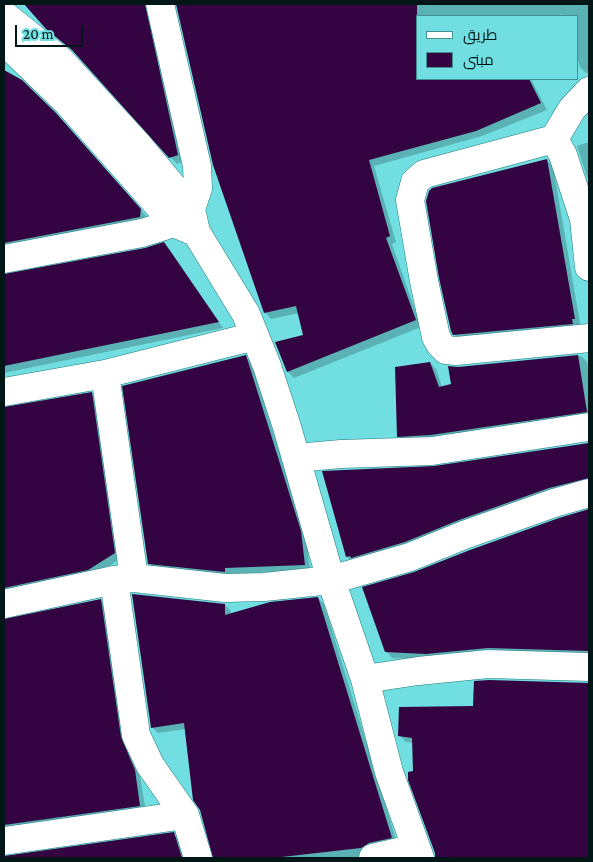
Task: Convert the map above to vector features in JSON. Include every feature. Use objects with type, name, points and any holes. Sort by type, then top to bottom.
[{"type":"street","points":[[160,4],[197,166],[198,188],[187,221]]},
{"type":"street","points":[[4,15],[61,61],[138,145],[246,314],[282,409],[332,580],[365,679],[390,772],[418,853],[373,858]]},
{"type":"street","points":[[4,41],[187,221]]},
{"type":"street","points":[[589,91],[572,109],[554,139],[424,174],[415,182],[410,200],[424,282],[436,336],[446,350],[456,351],[589,338]]},
{"type":"street","points":[[554,139],[563,155],[584,219],[589,267]]},
{"type":"street","points":[[4,259],[142,233],[187,221]]},
{"type":"street","points":[[4,392],[105,374],[255,336]]},
{"type":"street","points":[[105,374],[136,735],[150,765],[185,815],[198,858]]},
{"type":"street","points":[[296,458],[341,454],[432,451],[589,427]]},
{"type":"street","points":[[4,604],[124,579],[225,588],[332,580],[410,556],[546,506],[589,493]]},
{"type":"street","points":[[365,679],[418,671],[488,664],[589,667]]},
{"type":"street","points":[[4,841],[185,815]]},
{"type":"building","points":[[24,4],[145,4],[178,155],[169,158],[72,50],[46,29]]},
{"type":"building","points":[[176,4],[417,4],[416,80],[530,80],[541,103],[476,131],[369,160],[390,236],[386,238],[416,320],[287,372],[275,342],[303,335],[296,306],[264,313],[213,165]]},
{"type":"building","points":[[4,70],[22,80],[56,113],[141,209],[140,217],[4,243]]},
{"type":"building","points":[[547,159],[575,319],[572,319],[573,324],[453,335],[439,278],[426,201],[429,191],[432,188]]},
{"type":"building","points":[[164,242],[219,322],[4,366],[4,274],[145,248]]},
{"type":"building","points":[[246,355],[301,531],[305,565],[225,568],[225,572],[148,564],[122,386]]},
{"type":"building","points":[[578,355],[587,412],[431,435],[397,437],[395,367],[430,362],[439,387],[451,384],[448,366],[458,367]]},
{"type":"building","points":[[92,392],[115,553],[88,570],[4,588],[4,407]]},
{"type":"building","points":[[589,443],[589,478],[549,488],[459,520],[405,542],[351,558],[350,556],[346,557],[322,471],[434,466]]},
{"type":"building","points":[[589,509],[589,651],[488,648],[426,654],[385,652],[362,587],[414,572],[470,550]]},
{"type":"building","points":[[132,594],[225,604],[225,615],[270,602],[318,597],[392,838],[369,843],[361,848],[273,858],[213,858],[200,810],[193,800],[184,723],[151,728]]},
{"type":"building","points":[[101,599],[121,737],[135,770],[140,806],[4,825],[4,619]]},
{"type":"building","points":[[474,681],[589,683],[589,858],[435,858],[435,853],[408,780],[408,772],[413,771],[412,738],[398,736],[399,707],[473,706]]},
{"type":"building","points":[[174,832],[182,858],[4,858],[4,856]]}]
